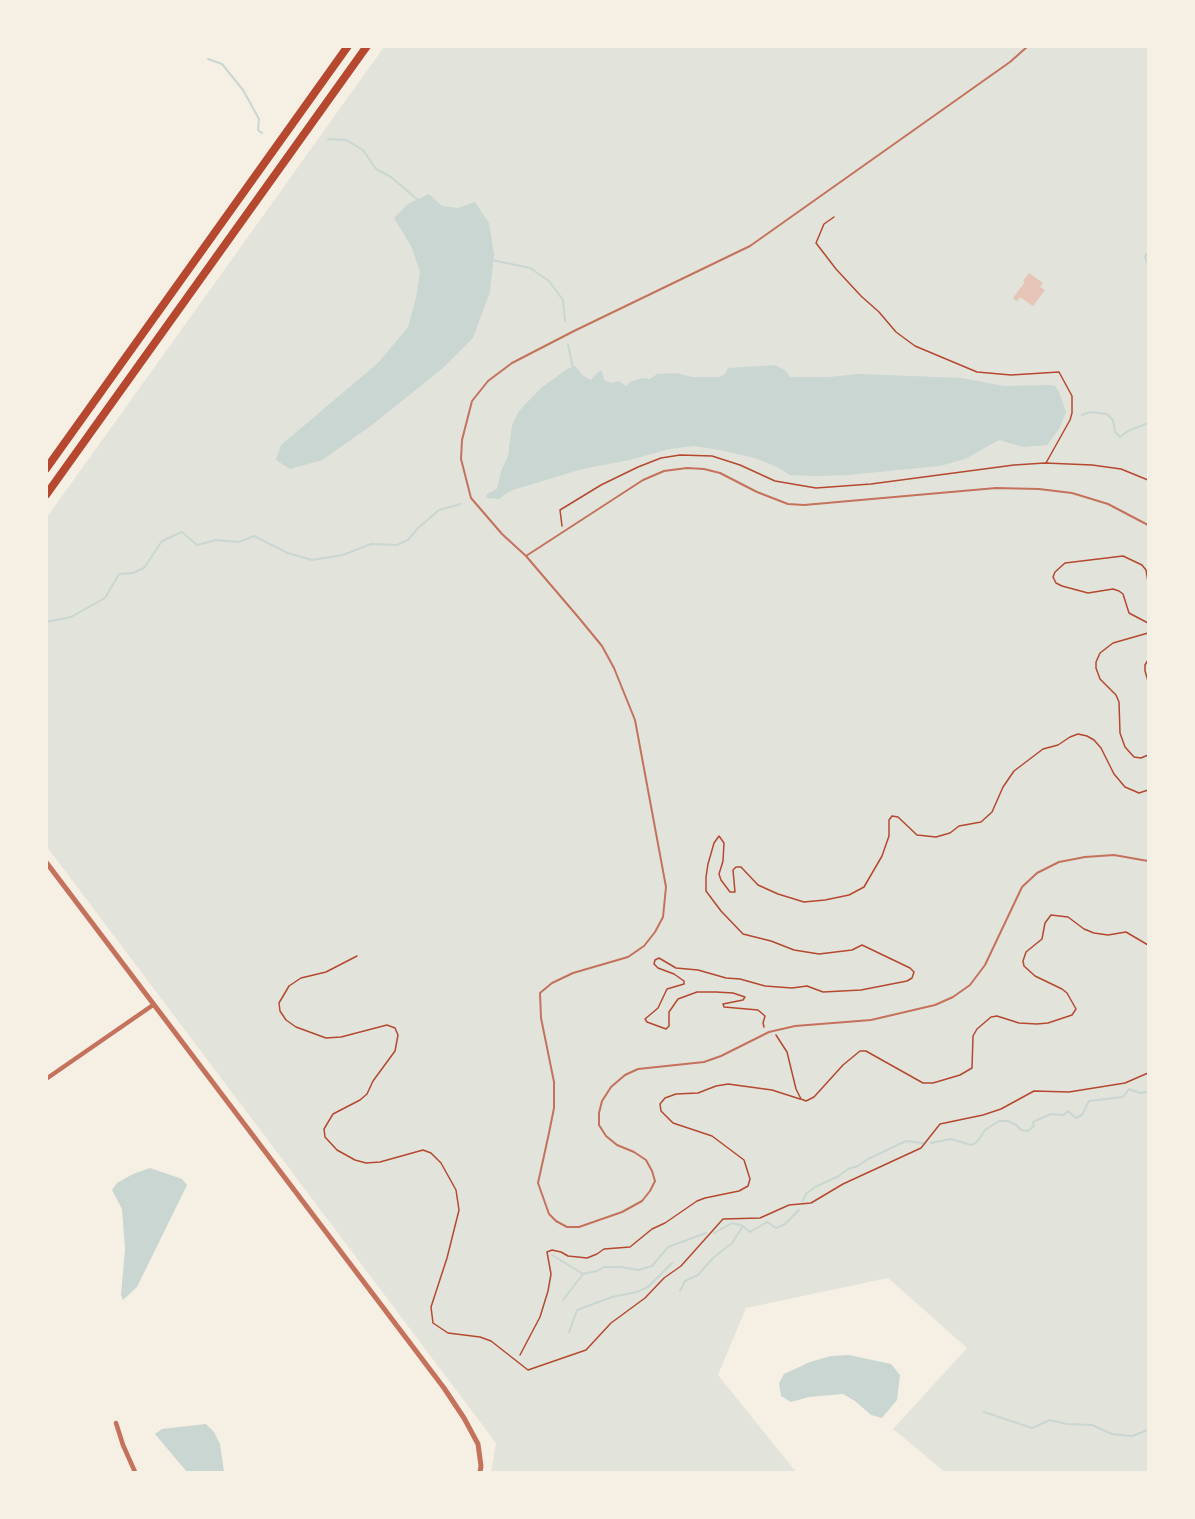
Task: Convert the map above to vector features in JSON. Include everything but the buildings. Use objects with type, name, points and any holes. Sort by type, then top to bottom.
[{"type":"highway","points":[[46,469],[348,46]]},
{"type":"highway","points":[[46,495],[367,46]]},
{"type":"street","points":[[46,862],[444,1388],[478,1444],[482,1466],[480,1473]]},
{"type":"street","points":[[46,1079],[153,1005]]},
{"type":"street","points":[[116,1422],[135,1473]]},
{"type":"lane","points":[[1028,46],[1010,62],[750,246],[512,363],[488,381],[472,401],[462,440],[465,479],[471,498],[502,534],[526,556],[602,646],[614,668],[635,720],[666,887],[663,917],[655,933],[644,946],[628,957],[573,973],[552,983],[540,993],[541,1018],[554,1082],[554,1108],[538,1183],[549,1214],[567,1227],[579,1227],[622,1212],[642,1201],[650,1191],[655,1181],[646,1160],[617,1145],[606,1136],[599,1125],[602,1101],[611,1087],[638,1069],[704,1062],[771,1031],[795,1026],[871,1020],[934,1005],[953,997],[970,985],[985,965],[1022,888],[1037,873],[1059,861],[1085,857],[1114,855],[1149,861]]},
{"type":"lane","points":[[526,556],[643,480],[664,471],[687,468],[720,473],[757,492],[788,504],[804,506],[996,488],[1039,489],[1072,493],[1108,504],[1149,525]]},
{"type":"path","points":[[834,217],[824,224],[816,243],[861,296],[896,332],[915,346],[978,372],[1011,375],[1059,372],[1072,396],[1072,413],[1046,464]]},
{"type":"path","points":[[563,533],[560,510],[601,485],[638,467],[661,458],[680,455],[712,456],[740,465],[775,481],[816,488],[871,484],[1014,465],[1046,464],[1092,465],[1121,469],[1149,480]]},
{"type":"path","points":[[1149,582],[1142,565],[1124,556],[1065,563],[1053,577],[1056,583],[1062,586],[1088,592],[1113,589],[1119,591],[1123,594],[1129,613],[1149,623]]},
{"type":"path","points":[[1149,633],[1113,643],[1100,653],[1096,662],[1101,679],[1116,695],[1119,702],[1120,733],[1125,747],[1134,757],[1141,758],[1149,755]]},
{"type":"path","points":[[1149,660],[1145,665],[1145,671],[1149,681]]},
{"type":"path","points":[[801,1099],[796,1089],[787,1052],[778,1037],[765,1028],[763,1023],[765,1016],[758,1010],[724,1008],[723,1004],[743,1000],[745,997],[733,993],[707,992],[687,995],[672,1005],[669,1012],[669,1026],[666,1029],[647,1022],[645,1019],[658,1008],[667,989],[684,984],[684,981],[658,968],[654,964],[655,960],[658,958],[676,968],[698,970],[765,986],[792,988],[807,986],[823,992],[861,990],[907,981],[912,978],[914,972],[862,945],[852,951],[819,954],[794,950],[743,934],[721,912],[706,891],[708,864],[714,843],[719,836],[724,843],[723,861],[719,874],[730,892],[735,892],[733,870],[741,867],[758,885],[778,894],[804,902],[825,900],[849,895],[864,887],[882,856],[889,836],[889,819],[892,816],[898,817],[916,835],[936,837],[950,833],[959,826],[981,822],[992,812],[1003,787],[1014,771],[1043,749],[1058,745],[1078,734],[1094,740],[1101,748],[1114,774],[1125,787],[1139,793],[1149,790]]},
{"type":"path","points":[[519,1355],[540,1317],[548,1291],[551,1274],[547,1252],[552,1250],[568,1256],[587,1258],[604,1248],[630,1247],[652,1229],[698,1201],[739,1191],[748,1186],[750,1179],[744,1160],[712,1136],[673,1124],[662,1111],[660,1104],[665,1098],[676,1094],[698,1093],[728,1084],[772,1090],[806,1101],[814,1096],[843,1065],[860,1052],[866,1051],[922,1083],[933,1083],[960,1075],[972,1068],[973,1036],[977,1029],[991,1017],[997,1016],[1019,1023],[1048,1023],[1072,1015],[1076,1009],[1067,993],[1035,976],[1024,966],[1026,952],[1042,939],[1045,923],[1051,915],[1068,917],[1083,929],[1094,933],[1108,935],[1126,932],[1149,945]]},
{"type":"path","points":[[357,956],[326,972],[302,978],[289,986],[279,1003],[280,1011],[286,1020],[296,1027],[326,1038],[341,1037],[387,1025],[395,1028],[398,1035],[394,1051],[385,1067],[373,1080],[367,1094],[333,1114],[324,1129],[325,1137],[337,1150],[366,1163],[380,1162],[423,1150],[431,1153],[441,1162],[456,1190],[459,1210],[431,1307],[433,1323],[448,1334],[480,1337],[491,1341],[528,1370],[586,1350],[611,1323],[645,1298],[664,1278],[681,1266],[723,1219],[760,1218],[789,1205],[812,1203],[843,1184],[921,1148],[940,1124],[1001,1109],[1034,1091],[1069,1092],[1125,1083],[1149,1073]]},
{"type":"shaded area","points":[[384,47],[1148,47],[1148,1472],[945,1472],[893,1429],[967,1348],[888,1278],[746,1308],[718,1375],[796,1472],[491,1472],[496,1443],[47,847],[47,517]]},
{"type":"shaded area","points":[[429,194],[442,206],[458,208],[475,202],[489,223],[494,254],[490,292],[473,338],[443,368],[372,425],[322,460],[290,469],[276,460],[281,445],[378,363],[408,327],[420,272],[411,246],[394,218],[408,204]]},
{"type":"shaded area","points":[[775,365],[785,370],[790,377],[859,374],[962,378],[1004,386],[1050,385],[1055,386],[1059,392],[1066,412],[1059,429],[1047,445],[1023,447],[999,440],[965,459],[940,466],[848,475],[790,475],[755,458],[694,446],[669,449],[630,460],[582,469],[510,491],[499,499],[486,498],[487,494],[497,489],[501,471],[508,456],[512,425],[519,411],[541,388],[567,369],[575,366],[582,375],[591,380],[599,371],[602,371],[604,380],[612,383],[619,381],[626,386],[632,381],[642,378],[650,379],[657,374],[676,373],[693,377],[719,377],[725,374],[728,368]]},
{"type":"shaded area","points":[[150,1168],[182,1179],[187,1185],[137,1287],[123,1300],[121,1295],[125,1249],[122,1209],[112,1190],[117,1183]]},
{"type":"shaded area","points":[[849,1355],[891,1364],[900,1375],[897,1400],[882,1418],[871,1415],[843,1394],[809,1397],[791,1402],[781,1396],[779,1383],[784,1374],[810,1362],[831,1356]]},
{"type":"shaded area","points":[[206,1424],[214,1432],[220,1444],[224,1472],[187,1472],[155,1434],[162,1429]]},
{"type":"waterway","points":[[208,59],[222,64],[243,90],[259,119],[258,130],[262,133]]},
{"type":"waterway","points":[[1148,115],[1148,120]]},
{"type":"waterway","points":[[328,139],[346,140],[363,150],[376,169],[391,177],[419,201]]},
{"type":"waterway","points":[[1148,253],[1145,256],[1148,266]]},
{"type":"waterway","points":[[492,260],[530,268],[549,281],[563,300],[565,321]]},
{"type":"waterway","points":[[568,344],[573,368]]},
{"type":"waterway","points":[[1082,415],[1090,412],[1107,414],[1113,420],[1115,432],[1120,437],[1148,423]]},
{"type":"waterway","points":[[46,622],[71,617],[105,598],[119,574],[133,573],[144,568],[162,541],[182,532],[197,545],[216,540],[239,542],[254,536],[288,553],[312,560],[343,555],[371,544],[397,545],[408,540],[439,510],[461,504]]},
{"type":"waterway","points":[[931,1143],[951,1139],[971,1145],[977,1142],[985,1130],[999,1121],[1008,1121],[1021,1130],[1028,1131],[1034,1126],[1033,1122],[1051,1114],[1064,1115],[1068,1111],[1076,1118],[1082,1115],[1089,1101],[1123,1097],[1129,1089],[1140,1093],[1148,1092]]},
{"type":"waterway","points":[[802,1202],[806,1194],[815,1187],[868,1159],[906,1141],[923,1143]]},
{"type":"waterway","points":[[714,1233],[732,1223],[743,1226],[750,1232],[767,1222],[776,1228],[785,1224],[799,1210]]},
{"type":"waterway","points":[[680,1291],[685,1281],[698,1275],[713,1258],[732,1243],[743,1226]]},
{"type":"waterway","points":[[552,1255],[583,1274],[604,1267],[638,1270],[652,1266],[668,1247],[706,1233]]},
{"type":"waterway","points":[[569,1332],[577,1310],[648,1287],[672,1263]]},
{"type":"waterway","points":[[563,1300],[583,1274]]},
{"type":"waterway","points":[[984,1412],[1032,1428],[1050,1420],[1067,1424],[1092,1425],[1112,1434],[1132,1436],[1148,1430]]}]
